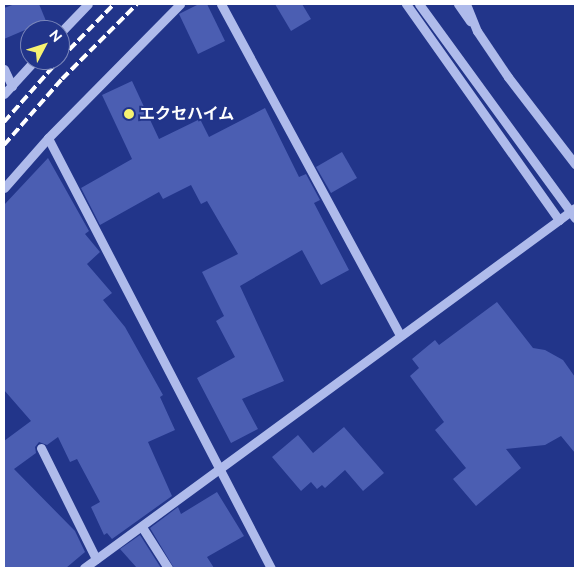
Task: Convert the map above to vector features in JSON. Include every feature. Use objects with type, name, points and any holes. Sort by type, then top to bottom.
[{"type":"street","points":[[70,23],[88,4]]},
{"type":"street","points":[[4,188],[48,138],[180,4]]},
{"type":"street","points":[[221,4],[400,335]]},
{"type":"street","points":[[406,4],[558,220]]},
{"type":"street","points":[[419,4],[575,218]]},
{"type":"street","points":[[458,4],[508,78],[575,164]]},
{"type":"street","points":[[466,4],[477,31]]},
{"type":"street","points":[[4,69],[12,86]]},
{"type":"street","points":[[4,94],[26,70]]},
{"type":"street","points":[[48,138],[222,469],[271,568]]},
{"type":"street","points":[[84,568],[222,469],[400,335],[575,208]]},
{"type":"street","points":[[41,448],[96,559]]},
{"type":"street","points":[[142,527],[168,568]]},
{"type":"building","points":[[15,4],[39,4],[46,20],[20,20],[20,32],[4,39],[4,8]]},
{"type":"building","points":[[199,4],[207,4],[225,41],[198,54],[179,14]]},
{"type":"building","points":[[275,4],[302,4],[311,19],[291,31]]},
{"type":"building","points":[[132,81],[159,139],[200,119],[209,137],[265,108],[299,177],[306,174],[320,200],[314,203],[349,270],[321,285],[302,250],[240,286],[284,381],[242,399],[258,429],[231,443],[197,378],[235,357],[216,321],[224,316],[202,272],[238,254],[207,201],[201,204],[191,185],[163,199],[159,192],[100,225],[81,188],[132,159],[102,95]]},
{"type":"building","points":[[342,152],[357,178],[331,193],[316,167]]},
{"type":"building","points":[[48,158],[89,231],[85,234],[100,252],[87,264],[112,293],[103,300],[125,327],[163,395],[160,397],[175,430],[148,442],[172,496],[112,539],[107,533],[104,535],[91,507],[100,502],[77,459],[70,462],[58,437],[47,445],[39,442],[35,447],[36,453],[14,469],[75,531],[85,552],[66,568],[4,568],[4,441],[31,421],[4,390],[4,205]]},
{"type":"building","points":[[497,302],[533,348],[545,350],[563,360],[575,377],[575,453],[561,436],[545,445],[506,449],[521,468],[476,506],[453,479],[466,468],[435,430],[444,422],[410,376],[419,368],[412,359],[435,340],[439,345]]},
{"type":"building","points":[[344,427],[384,473],[363,491],[345,470],[325,488],[322,485],[317,489],[311,482],[301,491],[272,457],[298,435],[313,453]]},
{"type":"building","points":[[217,492],[244,536],[207,557],[214,568],[174,568],[150,528],[178,507],[181,514]]},
{"type":"building","points":[[140,535],[161,568],[137,568],[120,549]]},
{"type":"railway","points":[[70,49],[114,4]]},
{"type":"railway","points":[[4,145],[62,79],[137,4]]},
{"type":"railway","points":[[4,122],[50,70]]},
{"type":"place","name":"エクセハイム","points":[[129,114]]}]
